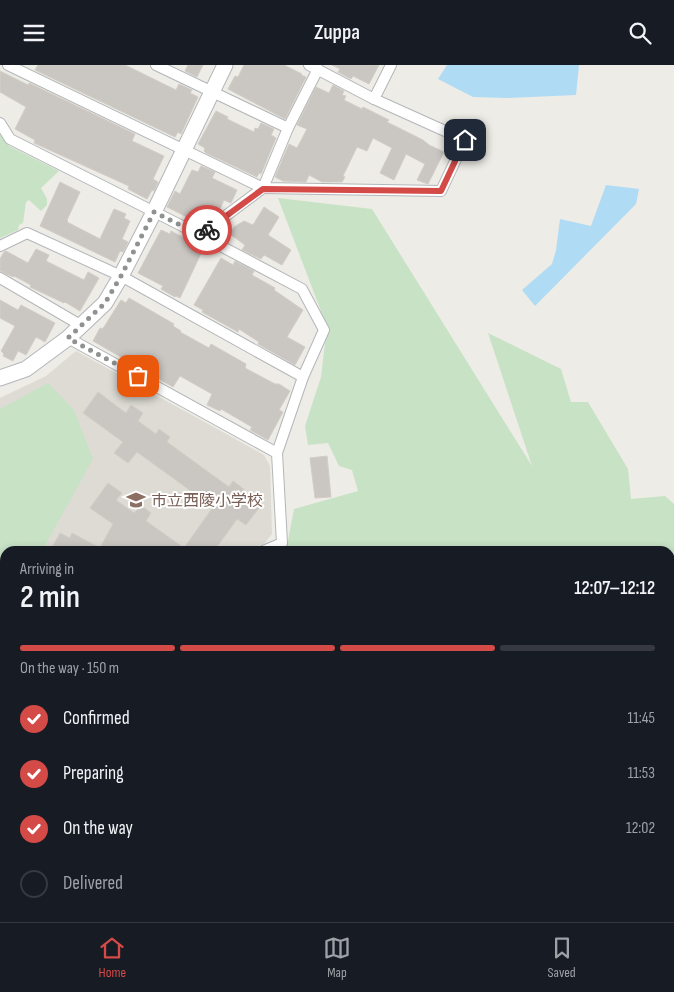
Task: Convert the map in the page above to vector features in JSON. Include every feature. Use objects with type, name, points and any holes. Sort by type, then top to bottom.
[{"type":"street","points":[[8,65],[263,189],[441,191],[465,140],[374,99],[314,67],[263,189],[200,235]]},
{"type":"street","points":[[156,65],[212,93],[288,127]]},
{"type":"street","points":[[3,374],[26,369],[68,338],[105,303],[154,212],[225,65]]},
{"type":"street","points":[[374,99],[391,65]]},
{"type":"street","points":[[0,123],[10,139],[302,289],[324,330],[303,377],[277,453],[282,546]]},
{"type":"street","points":[[0,246],[27,233],[121,276],[303,377]]},
{"type":"street","points":[[0,278],[82,326]]},
{"type":"street","points":[[68,338],[277,453]]},
{"type":"shaded area","name":"市立西陵小学校","points":[[76,351],[264,455],[270,466],[272,534],[264,544],[259,546],[0,546],[0,398],[46,376]]},
{"type":"green space","points":[[0,132],[9,146],[59,171],[41,188],[47,199],[47,205],[41,211],[29,200],[26,202],[23,223],[19,225],[18,230],[0,238]]},
{"type":"green space","points":[[278,198],[372,209],[532,466],[488,333],[561,369],[571,402],[588,402],[628,469],[631,499],[665,496],[674,504],[674,546],[287,546],[294,509],[358,491],[352,470],[339,466],[328,443],[308,445],[305,426],[321,377],[327,327]]},
{"type":"green space","points":[[48,383],[74,410],[93,459],[45,546],[0,546],[0,409]]},
{"type":"water","points":[[447,65],[579,65],[576,95],[507,98],[473,97],[438,79]]},
{"type":"water","points":[[606,185],[639,189],[636,204],[535,306],[522,290],[552,264],[560,219],[591,226]]},
{"type":"building","points":[[38,65],[125,65],[176,90],[179,84],[192,90],[190,93],[198,97],[181,134],[178,132],[175,137],[35,70]]},
{"type":"building","points":[[188,65],[203,65],[197,77],[185,71]]},
{"type":"building","points":[[244,65],[284,65],[306,77],[285,119],[228,89],[235,76],[238,77]]},
{"type":"building","points":[[332,65],[379,65],[369,84],[353,76],[351,79],[338,72],[340,69]]},
{"type":"building","points":[[0,71],[135,134],[132,141],[164,156],[153,179],[158,182],[154,191],[152,190],[147,199],[128,189],[129,186],[34,143],[35,140],[15,129],[26,107],[0,92]]},
{"type":"building","points":[[333,85],[344,91],[342,95],[346,96],[344,100],[389,120],[387,122],[444,152],[428,184],[417,180],[425,164],[406,154],[394,180],[380,173],[392,148],[373,138],[367,151],[357,147],[342,182],[322,182],[309,175],[306,182],[283,181],[275,177],[289,144],[297,148],[307,129],[297,125],[316,87],[329,93]]},
{"type":"building","points":[[216,111],[228,117],[227,119],[254,132],[255,128],[258,129],[261,123],[274,129],[271,135],[276,138],[261,174],[259,173],[257,177],[206,153],[204,151],[205,148],[198,144]]},
{"type":"building","points":[[201,166],[215,172],[212,178],[237,190],[231,203],[224,200],[218,213],[199,227],[193,224],[195,221],[167,207],[175,191],[180,194],[192,170],[198,172]]},
{"type":"building","points":[[60,182],[80,192],[67,222],[100,239],[114,209],[126,214],[124,218],[130,221],[122,239],[128,242],[123,252],[120,251],[115,262],[40,226]]},
{"type":"building","points":[[264,207],[279,217],[268,235],[291,250],[282,265],[264,255],[261,259],[242,250],[245,245],[230,234],[234,227],[244,221],[253,225]]},
{"type":"building","points":[[161,230],[170,234],[171,231],[186,239],[187,236],[205,245],[180,298],[161,289],[163,286],[138,273]]},
{"type":"building","points":[[36,249],[49,255],[46,261],[84,280],[88,272],[99,278],[80,311],[65,302],[30,287],[31,285],[14,276],[0,271],[0,259],[4,252],[6,251],[28,263]]},
{"type":"building","points":[[221,258],[233,265],[235,261],[254,271],[252,275],[275,288],[274,290],[303,310],[287,337],[305,347],[295,365],[258,344],[259,342],[239,329],[238,332],[202,312],[203,310],[194,305]]},
{"type":"building","points":[[129,298],[174,324],[173,326],[180,332],[209,348],[211,344],[246,364],[245,368],[290,391],[279,410],[283,412],[268,440],[250,430],[252,427],[221,409],[220,411],[207,405],[212,394],[180,376],[173,387],[93,341],[100,328],[104,327],[121,300],[126,303]]},
{"type":"building","points":[[0,300],[18,310],[21,305],[55,323],[45,342],[36,337],[26,355],[18,351],[13,361],[3,356],[4,354],[1,351],[15,326],[0,318]]},
{"type":"building","points":[[98,392],[126,413],[131,405],[143,413],[138,421],[156,434],[159,429],[170,437],[167,442],[229,487],[233,481],[245,490],[241,495],[259,508],[246,525],[237,519],[218,546],[185,546],[213,507],[137,452],[128,463],[114,453],[123,442],[83,413]]},
{"type":"building","points":[[327,456],[331,497],[315,498],[310,458]]},
{"type":"building","points":[[108,483],[122,493],[116,500],[134,513],[141,505],[151,513],[146,521],[181,546],[101,546],[113,524],[90,508]]},
{"type":"building","points":[[60,533],[70,538],[72,533],[96,546],[53,546]]},
{"type":"way so far","points":[[138,376],[68,338],[105,303],[154,212],[200,235],[207,230]]},
{"type":"place","name":"市立西陵小学校","points":[[136,500]]},
{"type":"route","points":[[207,230],[263,189],[441,191],[465,140]]}]
